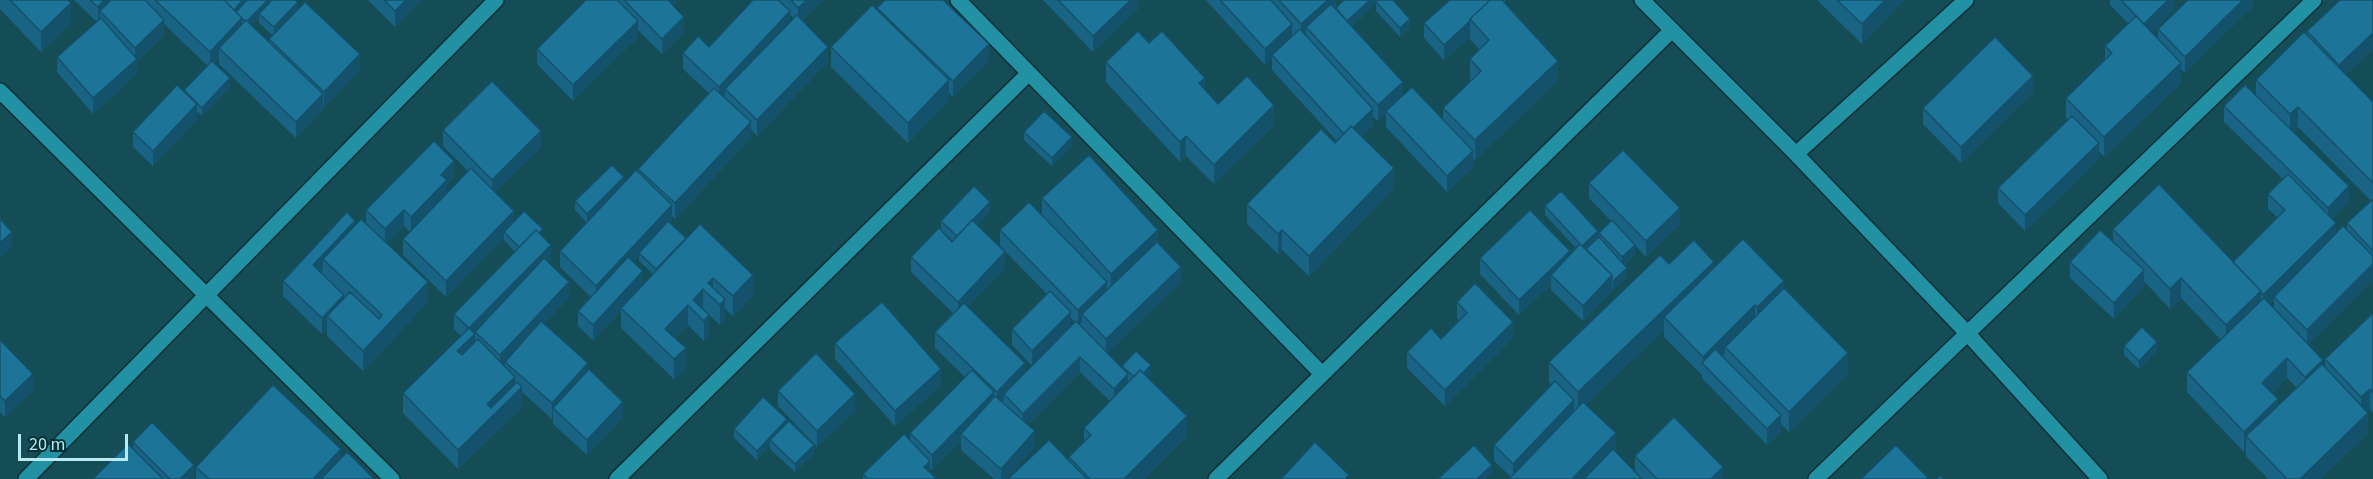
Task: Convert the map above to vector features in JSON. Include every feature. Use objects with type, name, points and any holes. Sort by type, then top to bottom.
[{"type":"street","points":[[26,479],[496,0]]},
{"type":"street","points":[[958,0],[1322,374]]},
{"type":"street","points":[[1642,0],[1796,154],[1968,334],[2100,479]]},
{"type":"street","points":[[1796,154],[1966,0]]},
{"type":"street","points":[[1816,479],[2314,0]]},
{"type":"street","points":[[1216,479],[1671,31]]},
{"type":"street","points":[[617,479],[1029,73]]},
{"type":"street","points":[[0,91],[392,479]]},
{"type":"building","points":[[10,0],[68,0],[71,3],[41,32]]},
{"type":"building","points":[[90,0],[104,0],[98,7]]},
{"type":"building","points":[[111,0],[145,0],[164,20],[135,48],[100,11]]},
{"type":"building","points":[[155,0],[224,0],[242,18],[210,52]]},
{"type":"building","points":[[224,0],[243,0],[234,10]]},
{"type":"building","points":[[247,0],[268,0],[245,21],[236,12]]},
{"type":"building","points":[[272,0],[298,2],[274,27],[259,14]]},
{"type":"building","points":[[384,0],[406,0],[395,11]]},
{"type":"building","points":[[586,0],[617,0],[638,21],[573,85],[537,49]]},
{"type":"building","points":[[624,0],[668,0],[684,17],[662,39]]},
{"type":"building","points":[[753,0],[778,0],[790,11],[719,87],[683,53],[698,36],[709,47]]},
{"type":"building","points":[[791,0],[807,0],[798,8]]},
{"type":"building","points":[[885,0],[943,0],[989,44],[953,81],[877,8]]},
{"type":"building","points":[[1058,0],[1131,0],[1093,36]]},
{"type":"building","points":[[1220,0],[1271,0],[1292,24],[1265,49]]},
{"type":"building","points":[[1279,0],[1328,0],[1301,24]]},
{"type":"building","points":[[1344,0],[1370,0],[1347,21],[1336,8]]},
{"type":"building","points":[[1393,0],[1410,19],[1400,28],[1376,2]]},
{"type":"building","points":[[1450,0],[1490,0],[1444,45],[1424,23]]},
{"type":"building","points":[[1490,0],[1502,0],[1558,61],[1475,140],[1443,108],[1481,71],[1470,59],[1489,40],[1470,19]]},
{"type":"building","points":[[1837,0],[1885,0],[1862,24]]},
{"type":"building","points":[[2121,0],[2168,0],[2144,24]]},
{"type":"building","points":[[2188,0],[2243,0],[2185,57],[2158,29]]},
{"type":"building","points":[[2340,0],[2373,0],[2373,33],[2339,65],[2307,31]]},
{"type":"building","points":[[305,2],[360,54],[324,92],[269,39]]},
{"type":"building","points":[[1331,4],[1403,82],[1378,105],[1306,27]]},
{"type":"building","points":[[872,5],[949,80],[908,123],[831,47]]},
{"type":"building","points":[[797,15],[828,47],[757,120],[725,89]]},
{"type":"building","points":[[2136,16],[2181,63],[2104,137],[2066,98],[2112,53],[2105,46]]},
{"type":"building","points":[[101,18],[137,59],[93,98],[57,57]]},
{"type":"building","points":[[246,20],[323,94],[296,122],[219,48]]},
{"type":"building","points":[[1300,29],[1373,109],[1344,134],[1272,55]]},
{"type":"building","points":[[1138,31],[1149,43],[1162,31],[1205,78],[1199,83],[1218,104],[1247,76],[1274,105],[1214,165],[1186,136],[1180,142],[1106,62]]},
{"type":"building","points":[[2304,32],[2373,102],[2373,183],[2298,107],[2290,114],[2256,80]]},
{"type":"building","points":[[1995,37],[2033,76],[1961,147],[1923,108]]},
{"type":"building","points":[[212,61],[230,78],[202,108],[184,90]]},
{"type":"building","points":[[492,81],[541,131],[492,180],[443,130]]},
{"type":"building","points":[[177,85],[197,104],[153,151],[133,132]]},
{"type":"building","points":[[2245,85],[2349,186],[2328,208],[2224,106]]},
{"type":"building","points":[[1412,87],[1473,151],[1447,176],[1386,111]]},
{"type":"building","points":[[714,88],[751,122],[675,203],[638,169]]},
{"type":"building","points":[[1044,111],[1072,137],[1052,158],[1024,132]]},
{"type":"building","points":[[2072,116],[2099,143],[2025,215],[1998,188]]},
{"type":"building","points":[[1351,126],[1394,168],[1309,256],[1282,230],[1278,234],[1247,204],[1321,129],[1335,143]]},
{"type":"building","points":[[434,141],[454,161],[441,175],[447,180],[411,217],[404,210],[385,229],[366,210]]},
{"type":"building","points":[[1623,150],[1680,208],[1646,241],[1589,183]]},
{"type":"building","points":[[1089,155],[1158,230],[1111,274],[1042,198]]},
{"type":"building","points":[[612,165],[624,177],[587,214],[575,201]]},
{"type":"building","points":[[471,168],[514,211],[446,281],[403,239]]},
{"type":"building","points":[[636,170],[672,205],[596,286],[560,251]]},
{"type":"building","points":[[2288,174],[2336,223],[2263,295],[2233,262],[2285,210],[2268,194]]},
{"type":"building","points":[[2159,184],[2261,291],[2226,325],[2181,278],[2170,289],[2113,229]]},
{"type":"building","points":[[974,186],[990,202],[957,236],[941,221]]},
{"type":"building","points":[[1561,191],[1598,231],[1582,246],[1545,206]]},
{"type":"building","points":[[2373,199],[2373,251],[2347,223]]},
{"type":"building","points":[[1029,202],[1107,282],[1078,310],[1000,230]]},
{"type":"building","points":[[1530,210],[1570,251],[1519,300],[1480,258]]},
{"type":"building","points":[[524,211],[543,229],[539,233],[536,230],[519,247],[504,232]]},
{"type":"building","points":[[347,212],[355,221],[313,265],[344,295],[322,318],[283,281]]},
{"type":"building","points":[[0,219],[12,232],[0,243]]},
{"type":"building","points":[[361,219],[428,282],[363,351],[327,316],[350,292],[379,319],[382,315],[323,259]]},
{"type":"building","points":[[972,220],[1005,252],[958,302],[911,257],[939,228],[952,242]]},
{"type":"building","points":[[1612,220],[1635,245],[1622,257],[1599,233]]},
{"type":"building","points":[[668,221],[686,238],[656,269],[639,253]]},
{"type":"building","points":[[700,224],[753,275],[733,296],[713,278],[708,283],[725,299],[720,305],[703,289],[693,300],[709,315],[704,321],[688,305],[665,329],[686,348],[674,359],[621,308]]},
{"type":"building","points":[[2343,226],[2373,256],[2373,264],[2307,330],[2274,297]]},
{"type":"building","points":[[536,230],[551,245],[469,328],[454,314]]},
{"type":"building","points":[[2100,230],[2144,270],[2114,303],[2070,262]]},
{"type":"building","points":[[1599,237],[1627,268],[1613,281],[1612,275],[1586,249]]},
{"type":"building","points":[[1743,239],[1784,281],[1757,307],[1755,305],[1703,357],[1664,317]]},
{"type":"building","points":[[1694,240],[1714,262],[1578,392],[1549,362],[1660,255],[1669,264]]},
{"type":"building","points":[[1157,242],[1181,267],[1106,339],[1082,314]]},
{"type":"building","points":[[1580,244],[1612,275],[1583,306],[1551,275]]},
{"type":"building","points":[[628,257],[643,271],[593,325],[578,311]]},
{"type":"building","points":[[544,258],[569,282],[500,355],[475,332]]},
{"type":"building","points":[[1475,283],[1513,322],[1445,390],[1407,352],[1431,328],[1441,339],[1467,313],[1457,302]]},
{"type":"building","points":[[1784,288],[1848,353],[1789,412],[1725,347]]},
{"type":"building","points":[[1050,291],[1071,312],[1032,351],[1012,329]]},
{"type":"building","points":[[2264,298],[2323,360],[2305,377],[2287,358],[2262,383],[2278,399],[2244,432],[2187,372]]},
{"type":"building","points":[[882,302],[941,369],[895,411],[835,343]]},
{"type":"building","points":[[964,303],[1025,363],[997,392],[935,332]]},
{"type":"building","points":[[2373,313],[2373,393],[2370,389],[2361,397],[2325,359]]},
{"type":"building","points":[[541,321],[588,363],[552,403],[505,362]]},
{"type":"building","points":[[1076,321],[1128,374],[1114,389],[1080,357],[1023,414],[1004,394]]},
{"type":"building","points":[[2142,327],[2157,342],[2139,361],[2124,346]]},
{"type":"building","points":[[469,328],[475,334],[457,351],[462,355],[478,339],[515,377],[487,404],[491,408],[517,382],[522,387],[458,450],[403,393]]},
{"type":"building","points":[[0,340],[33,374],[5,401],[0,396]]},
{"type":"building","points":[[1715,349],[1781,415],[1767,429],[1702,363]]},
{"type":"building","points":[[1136,351],[1151,365],[1144,373],[1140,370],[1134,377],[1122,366]]},
{"type":"building","points":[[816,353],[855,394],[817,431],[778,391]]},
{"type":"building","points":[[2322,364],[2368,413],[2300,479],[2287,479],[2246,436]]},
{"type":"building","points":[[589,369],[623,402],[587,440],[553,408]]},
{"type":"building","points":[[972,370],[994,392],[932,455],[910,433]]},
{"type":"building","points":[[1140,370],[1187,416],[1124,479],[1090,479],[1069,457],[1091,435],[1084,428]]},
{"type":"building","points":[[1555,381],[1574,400],[1513,464],[1494,445]]},
{"type":"building","points":[[273,385],[341,449],[313,479],[209,479],[196,467]]},
{"type":"building","points":[[995,396],[1035,431],[1001,469],[961,434]]},
{"type":"building","points":[[763,397],[787,419],[757,451],[734,429]]},
{"type":"building","points":[[1583,402],[1616,433],[1572,479],[1509,479]]},
{"type":"building","points":[[1674,417],[1723,467],[1711,479],[1657,479],[1635,456]]},
{"type":"building","points":[[789,421],[814,445],[795,464],[770,440]]},
{"type":"building","points":[[152,422],[194,465],[180,479],[170,479],[133,442]]},
{"type":"building","points":[[904,434],[930,461],[924,467],[937,479],[868,479],[863,474]]},
{"type":"building","points":[[1049,440],[1087,479],[1008,479]]},
{"type":"building","points":[[1315,442],[1349,475],[1345,479],[1281,479]]},
{"type":"building","points":[[128,444],[163,479],[93,479]]},
{"type":"building","points":[[1474,445],[1492,465],[1477,479],[1438,479]]},
{"type":"building","points":[[1896,445],[1929,479],[1861,479]]},
{"type":"building","points":[[1613,449],[1642,479],[1584,479]]},
{"type":"building","points":[[347,452],[374,479],[321,479]]}]
